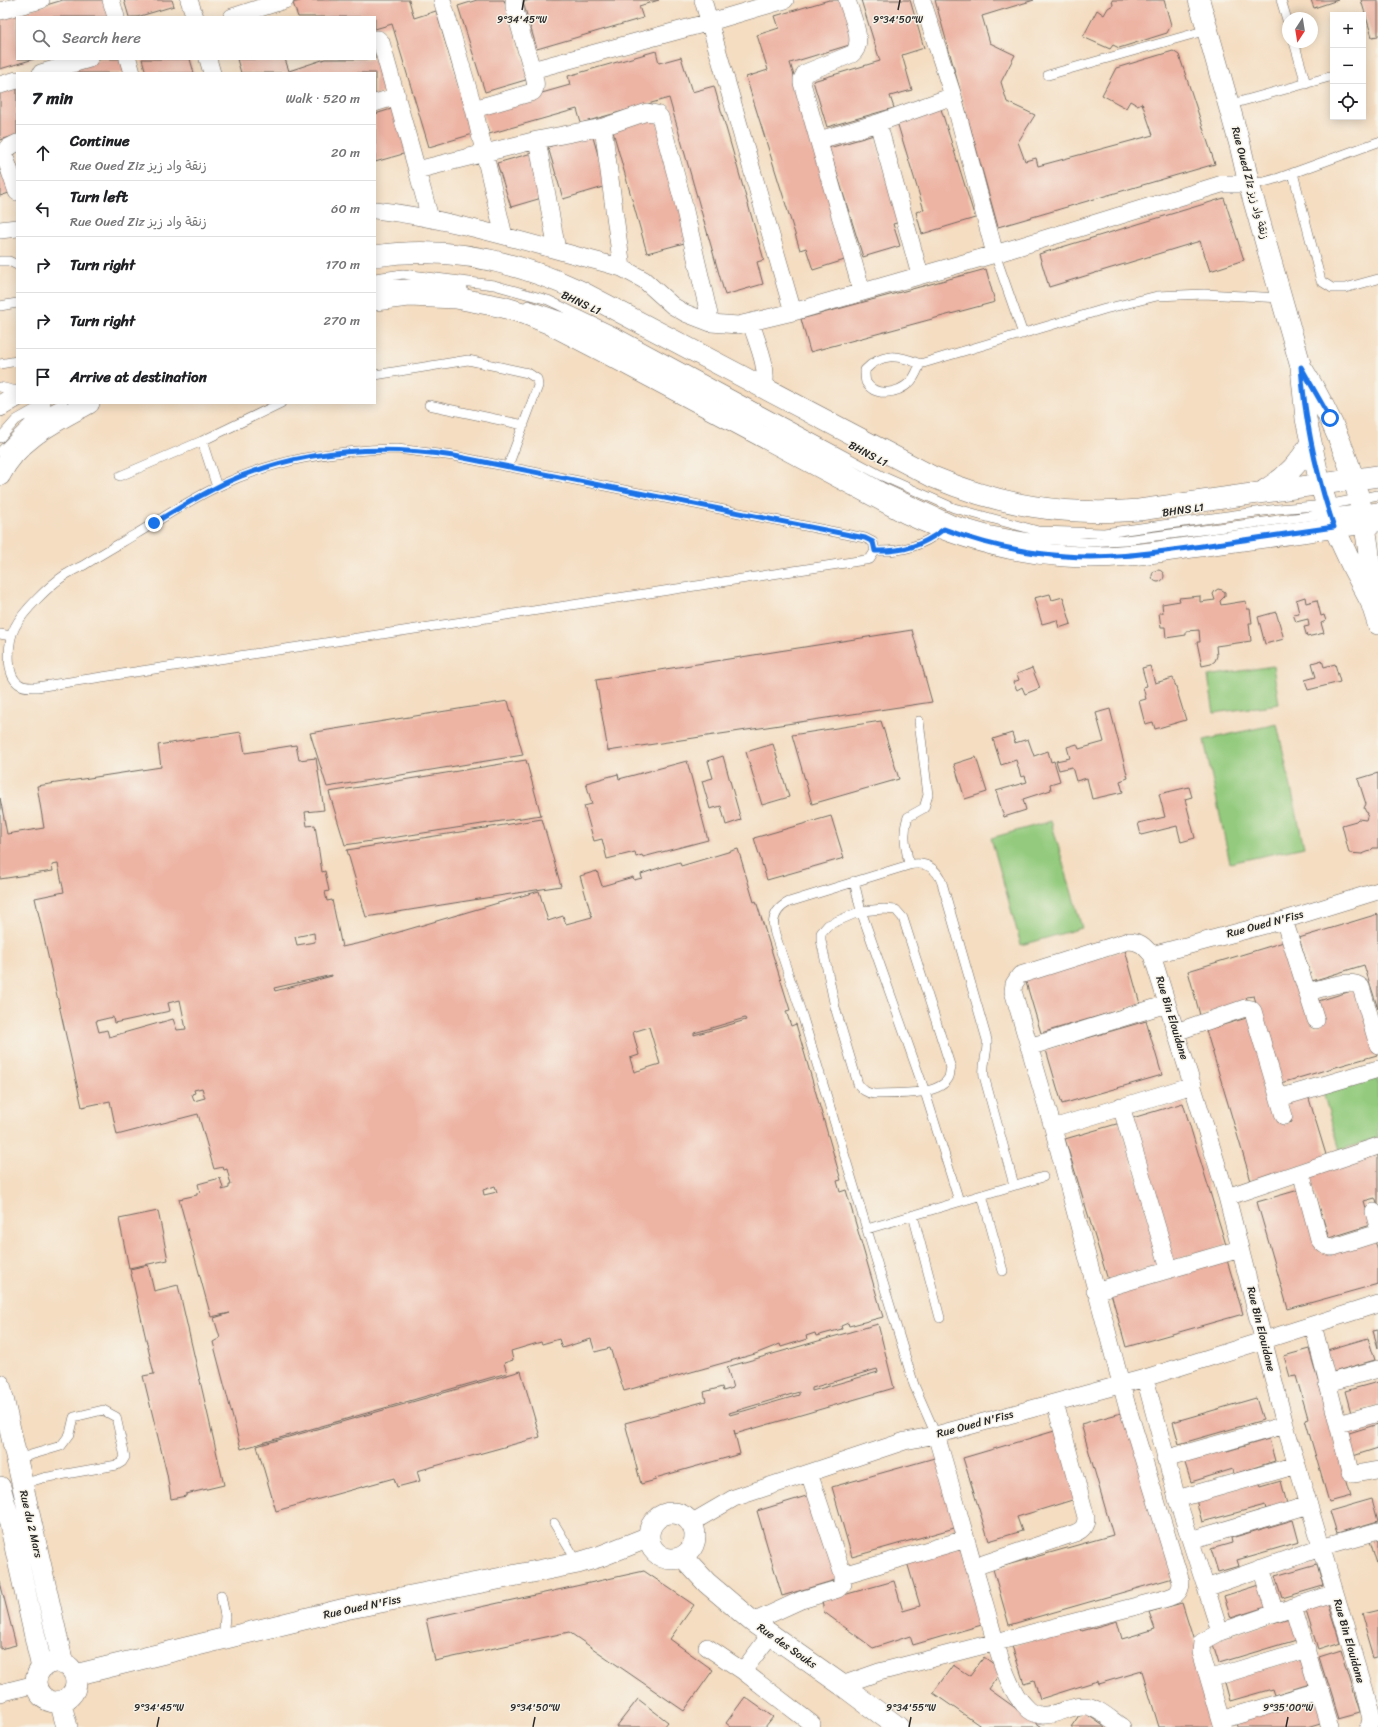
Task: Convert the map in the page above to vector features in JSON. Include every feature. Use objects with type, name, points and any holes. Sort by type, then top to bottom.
[{"type":"street","points":[[0,11],[41,0]]},
{"type":"street","points":[[111,0],[116,16]]},
{"type":"street","points":[[189,0],[195,16]]},
{"type":"street","points":[[442,0],[474,109],[504,236]]},
{"type":"street","points":[[474,109],[533,92],[536,88],[536,82],[514,7],[514,0]]},
{"type":"street","points":[[703,0],[793,312]]},
{"type":"street","points":[[532,70],[710,22],[785,0]]},
{"type":"street","points":[[847,0],[859,41],[856,51],[805,73],[802,79],[862,292]]},
{"type":"street","points":[[922,0],[953,96],[995,254]]},
{"type":"street","name":"Rue Oued Ziz زنقة واد زيز","points":[[1199,0],[1301,367],[1310,444],[1320,484],[1330,515],[1353,568],[1371,602],[1378,624]]},
{"type":"street","points":[[236,16],[280,5]]},
{"type":"street","points":[[376,39],[381,42],[430,218]]},
{"type":"street","points":[[44,72],[86,60]]},
{"type":"street","points":[[128,60],[132,72]]},
{"type":"street","points":[[208,60],[212,72]]},
{"type":"street","points":[[0,85],[16,80]]},
{"type":"street","points":[[376,103],[397,96]]},
{"type":"street","points":[[819,140],[878,123],[953,96]]},
{"type":"street","points":[[417,170],[537,140],[603,127],[647,112],[657,114],[660,117],[684,205],[711,323]]},
{"type":"street","points":[[878,123],[920,275]]},
{"type":"street","points":[[603,127],[622,268]]},
{"type":"street","points":[[537,140],[557,250]]},
{"type":"street","points":[[16,144],[7,148],[4,154],[16,189]]},
{"type":"street","points":[[376,210],[430,218],[504,236],[622,268],[644,280],[674,306],[685,313],[711,323],[725,325],[751,323],[793,312],[995,254],[1222,184],[1249,184]]},
{"type":"street","points":[[0,230],[16,228]]},
{"type":"street","points":[[376,256],[404,253],[456,255],[500,262],[532,271],[580,291],[933,477],[960,489],[1019,505],[1048,510],[1108,512],[1139,510],[1320,484],[1368,505]]},
{"type":"street","points":[[376,300],[409,296],[456,298],[503,307],[526,314],[548,323],[906,513],[970,539],[1016,550],[1067,556],[1094,557],[1121,556],[1170,550],[1330,515],[1368,505]]},
{"type":"street","points":[[751,323],[764,368],[764,388]]},
{"type":"street","name":"Rue Oued Ziz زنقة واد زيز","points":[[1301,367],[1330,418],[1368,505],[1371,602]]},
{"type":"street","points":[[0,406],[16,397]]},
{"type":"street","points":[[0,475],[11,458],[31,437],[87,404]]},
{"type":"street","points":[[1260,492],[1272,486],[1289,472],[1304,455],[1310,444]]},
{"type":"street","points":[[1368,505],[1378,476]]},
{"type":"street","name":"Rue Oued N'Fiss","points":[[1152,955],[1284,920],[1378,891]]},
{"type":"street","points":[[1284,920],[1316,1020]]},
{"type":"street","points":[[842,1685],[879,1672],[1164,1599],[1174,1596],[1179,1592],[1182,1582],[1095,1291],[1053,1128],[1013,992],[1014,984],[1020,975],[1128,940],[1142,944],[1152,955]]},
{"type":"street","name":"Rue Bin Elouidane","points":[[1152,955],[1227,1197],[1265,1341],[1285,1425],[1321,1547],[1335,1593],[1371,1687],[1371,1719],[1369,1727]]},
{"type":"street","points":[[1307,992],[1348,982],[1358,984],[1361,987],[1378,1045]]},
{"type":"street","points":[[1029,1047],[1168,1004]]},
{"type":"street","points":[[1176,1032],[1245,1008],[1251,1008],[1284,1116]]},
{"type":"street","points":[[1279,1098],[1378,1069]]},
{"type":"street","points":[[1053,1128],[1193,1085]]},
{"type":"street","points":[[1121,1106],[1168,1268]]},
{"type":"street","points":[[1227,1197],[1378,1146]]},
{"type":"street","points":[[1301,1172],[1319,1239],[1322,1244],[1327,1247],[1334,1247],[1378,1233]]},
{"type":"street","points":[[1095,1291],[1168,1268],[1240,1248]]},
{"type":"street","name":"Rue Oued N'Fiss","points":[[691,1523],[734,1498],[904,1441],[936,1435],[1122,1385],[1378,1304]]},
{"type":"street","points":[[1313,1325],[1350,1472],[1355,1474],[1378,1470]]},
{"type":"street","points":[[1327,1383],[1378,1369]]},
{"type":"street","points":[[1145,1378],[1176,1500],[1191,1540],[1220,1632]]},
{"type":"street","name":"Rue du 2 Mars","points":[[0,1385],[22,1484],[69,1669]]},
{"type":"street","points":[[974,1567],[1075,1533],[1082,1529],[1086,1523],[1086,1517],[1055,1403]]},
{"type":"street","points":[[1338,1424],[1378,1414]]},
{"type":"street","points":[[1165,1459],[1285,1425]]},
{"type":"street","points":[[936,1435],[996,1642],[1014,1694],[1030,1710],[1037,1714],[1045,1715],[1086,1706],[1094,1709],[1122,1727]]},
{"type":"street","points":[[1176,1500],[1297,1465]]},
{"type":"street","points":[[753,1622],[802,1600],[838,1589],[842,1584],[843,1575],[809,1473]]},
{"type":"street","name":"Rue du 2 Mars","points":[[1,1492],[39,1676]]},
{"type":"street","points":[[1191,1540],[1309,1506]]},
{"type":"street","points":[[675,1513],[684,1516],[691,1523],[695,1531],[695,1541],[691,1550],[684,1557],[674,1559],[664,1558],[656,1553],[650,1544],[649,1537],[653,1523],[658,1517],[665,1514],[675,1513]]},
{"type":"street","points":[[1206,1588],[1321,1547],[1378,1531]]},
{"type":"street","name":"Rue Oued N'Fiss","points":[[69,1669],[223,1640],[346,1609],[578,1563],[601,1556],[649,1537]]},
{"type":"street","points":[[843,1575],[966,1539]]},
{"type":"street","name":"Rue des Souks","points":[[684,1557],[707,1583],[753,1622],[898,1727]]},
{"type":"street","points":[[1261,1568],[1275,1613]]},
{"type":"street","points":[[1319,1691],[1222,1723],[1201,1645],[1204,1640],[1220,1632],[1335,1593]]},
{"type":"street","points":[[1294,1607],[1330,1727]]},
{"type":"street","points":[[743,1671],[771,1634]]},
{"type":"street","points":[[707,1647],[743,1671],[812,1724]]},
{"type":"street","points":[[1209,1679],[1307,1649]]},
{"type":"street","points":[[0,1693],[39,1676],[52,1663],[69,1669],[76,1681],[74,1692],[60,1702],[54,1702],[44,1698],[40,1694],[39,1676]]},
{"type":"street","points":[[60,1702],[67,1727]]},
{"type":"lane","points":[[1281,0],[1285,12]]},
{"type":"lane","points":[[1048,75],[1207,30]]},
{"type":"lane","points":[[1296,48],[1306,84]]},
{"type":"lane","points":[[1228,106],[1330,77]]},
{"type":"lane","points":[[1249,184],[1264,182],[1293,173],[1378,142]]},
{"type":"lane","points":[[1293,173],[1321,281],[1332,288],[1345,288],[1378,279]]},
{"type":"lane","points":[[995,254],[1023,334]]},
{"type":"lane","points":[[0,261],[9,261],[16,264]]},
{"type":"lane","name":"BHNS L1","points":[[376,278],[403,274],[494,285],[548,300],[617,333],[882,476],[954,508],[1038,531],[1104,533],[1278,509],[1330,515]]},
{"type":"lane","points":[[376,286],[402,283],[445,286],[480,293]]},
{"type":"lane","points":[[920,364],[916,374],[909,383],[898,391],[884,393],[872,389],[866,381],[865,370],[870,365],[886,358],[904,357],[920,364],[1105,309],[1157,296],[1204,294],[1282,298]]},
{"type":"lane","name":"BHNS L1","points":[[501,297],[543,309],[577,322],[766,422],[882,487],[953,520],[991,531],[1035,539],[1087,542],[1125,540],[1330,515]]},
{"type":"lane","points":[[0,306],[16,303]]},
{"type":"lane","points":[[376,375],[468,360],[528,373],[537,379],[538,386],[508,466]]},
{"type":"lane","points":[[0,364],[16,361]]},
{"type":"lane","points":[[0,387],[16,391]]},
{"type":"lane","points":[[0,438],[16,420],[44,404]]},
{"type":"lane","points":[[0,452],[32,420],[61,404]]},
{"type":"lane","points":[[120,476],[202,441],[279,404]]},
{"type":"lane","points":[[429,405],[524,425]]},
{"type":"lane","points":[[202,441],[217,487]]},
{"type":"lane","points":[[397,449],[426,451],[508,466],[865,538],[873,542],[875,551],[870,559],[865,560],[36,687],[19,684],[11,675],[9,654],[11,636],[20,620],[45,592],[66,575],[217,487],[247,474],[295,459],[361,450],[397,449]]},
{"type":"lane","points":[[875,551],[888,552],[912,547],[930,540],[944,529]]},
{"type":"lane","points":[[0,634],[11,636]]},
{"type":"lane","points":[[909,865],[904,839],[906,824],[908,817],[924,808],[928,795],[919,721]]},
{"type":"lane","points":[[936,1435],[914,1385],[803,1018],[775,934],[773,923],[776,912],[784,905],[854,881],[909,865],[923,864],[936,871],[940,877],[987,1040],[984,1076],[1014,1185]]},
{"type":"lane","points":[[854,881],[861,911],[925,1092],[959,1200]]},
{"type":"lane","points":[[884,909],[896,910],[903,918],[951,1068],[949,1078],[939,1087],[925,1092],[867,1093],[858,1084],[835,1007],[821,940],[821,933],[828,925],[861,911],[884,909]]},
{"type":"lane","points":[[867,1229],[1042,1176]]},
{"type":"lane","points":[[982,1195],[1003,1271]]},
{"type":"lane","points":[[913,1216],[940,1318]]},
{"type":"lane","points":[[17,1459],[61,1446],[70,1434],[74,1417],[103,1410],[116,1417],[124,1457],[122,1462],[103,1468],[43,1478],[22,1484]]},
{"type":"lane","points":[[554,1523],[578,1563]]},
{"type":"lane","points":[[221,1595],[225,1616],[223,1640]]},
{"type":"green space","points":[[1273,666],[1279,704],[1214,713],[1208,676]]},
{"type":"green space","points":[[1277,724],[1304,847],[1230,863],[1204,740]]},
{"type":"green space","points":[[1051,821],[1082,928],[1021,945],[991,838]]},
{"type":"green space","points":[[1378,1072],[1378,1138],[1340,1150],[1322,1089]]},
{"type":"building","points":[[63,0],[105,0],[110,16],[16,16],[16,60],[31,60],[0,69],[0,19]]},
{"type":"building","points":[[124,0],[172,0],[174,6],[140,16],[129,16]]},
{"type":"building","points":[[303,0],[409,0],[414,18],[436,11],[473,134],[429,147],[392,24],[376,29],[376,16],[298,16],[293,3]]},
{"type":"building","points":[[477,0],[504,0],[529,79],[485,92],[458,6]]},
{"type":"building","points":[[530,0],[659,0],[639,6],[643,18],[537,49],[523,2]]},
{"type":"building","points":[[829,0],[843,0],[856,43],[790,63],[851,258],[813,270],[806,248],[800,250],[746,77],[768,70],[757,35],[779,28],[775,16]]},
{"type":"building","points":[[861,0],[910,0],[924,48],[902,55],[912,90],[890,96],[894,108],[827,127],[813,81],[880,61]]},
{"type":"building","points":[[935,0],[1034,0],[982,16],[990,43],[1015,55],[1001,82],[1007,102],[1035,115],[1018,142],[1025,161],[1036,158],[1038,166],[1153,135],[1142,103],[1137,105],[1130,101],[1126,108],[1102,95],[1116,68],[1173,51],[1179,55],[1215,164],[998,227]]},
{"type":"building","points":[[1112,0],[1164,0],[1171,25],[1167,33],[1119,48],[1113,45],[1110,49],[1083,37],[1097,10],[1104,15],[1108,8],[1113,5]]},
{"type":"building","points":[[1311,0],[1338,0],[1314,8]]},
{"type":"building","points":[[1361,0],[1378,0],[1378,36],[1372,37],[1366,12],[1365,12]]},
{"type":"building","points":[[376,47],[391,90],[376,95],[376,72],[241,72],[237,60],[285,60],[289,71],[322,60],[376,60]]},
{"type":"building","points":[[656,51],[659,63],[681,57],[692,92],[714,86],[764,260],[757,262],[763,284],[725,295],[669,98],[581,123],[577,109],[489,134],[482,110],[570,85],[568,76]]},
{"type":"building","points":[[99,60],[123,60],[127,72],[60,72]]},
{"type":"building","points":[[142,60],[190,60],[194,72],[146,72]]},
{"type":"building","points":[[16,85],[16,135],[0,140],[0,90]]},
{"type":"building","points":[[398,107],[410,152],[376,162],[376,114]]},
{"type":"building","points":[[941,109],[975,218],[922,234],[916,212],[924,210],[897,122]]},
{"type":"building","points":[[656,116],[692,241],[647,253],[612,128]]},
{"type":"building","points":[[592,134],[607,186],[563,199],[548,147]]},
{"type":"building","points":[[874,135],[900,222],[893,224],[900,246],[863,257],[829,148]]},
{"type":"building","points":[[532,153],[545,197],[511,207],[497,163]]},
{"type":"building","points":[[0,154],[12,192],[0,196]]},
{"type":"building","points":[[1224,198],[1244,260],[1210,271],[1200,241],[1049,287],[1039,254]]},
{"type":"building","points":[[986,269],[995,302],[810,352],[801,319]]},
{"type":"building","points":[[1156,570],[1160,570],[1164,576],[1160,582],[1156,582],[1152,578],[1152,574]]},
{"type":"building","points":[[1218,589],[1225,592],[1225,596],[1220,601],[1221,605],[1246,601],[1247,609],[1250,609],[1252,623],[1249,623],[1251,641],[1216,646],[1217,656],[1215,661],[1211,664],[1202,666],[1197,642],[1200,642],[1199,630],[1186,631],[1186,635],[1166,638],[1165,627],[1161,627],[1159,613],[1163,613],[1162,604],[1180,601],[1179,598],[1200,596],[1200,602],[1215,600],[1213,594]]},
{"type":"building","points":[[1050,594],[1052,600],[1063,597],[1071,624],[1059,628],[1057,620],[1042,624],[1034,598]]},
{"type":"building","points":[[1305,597],[1306,603],[1317,600],[1321,616],[1324,615],[1326,621],[1321,623],[1324,633],[1307,637],[1304,627],[1309,626],[1308,619],[1296,622],[1293,614],[1299,613],[1296,600]]},
{"type":"building","points":[[1276,612],[1284,639],[1265,644],[1258,617]]},
{"type":"building","points":[[912,630],[932,702],[608,751],[596,680]]},
{"type":"building","points":[[1322,660],[1324,667],[1335,664],[1340,682],[1308,690],[1305,680],[1316,677],[1312,663]]},
{"type":"building","points":[[1150,666],[1155,683],[1173,678],[1186,720],[1155,729],[1153,722],[1145,724],[1139,701],[1146,699],[1143,687],[1147,686],[1142,668]]},
{"type":"building","points":[[1032,668],[1040,688],[1025,694],[1022,687],[1017,690],[1013,682],[1019,680],[1017,674]]},
{"type":"building","points":[[508,701],[523,755],[327,787],[310,733]]},
{"type":"building","points":[[1110,709],[1128,778],[1120,781],[1123,792],[1092,799],[1087,778],[1076,781],[1072,767],[1059,770],[1056,761],[1070,758],[1067,747],[1077,744],[1079,749],[1104,742],[1096,713]]},
{"type":"building","points":[[881,721],[899,779],[812,804],[792,735]]},
{"type":"building","points":[[241,732],[245,753],[296,745],[299,760],[316,758],[324,810],[305,812],[307,826],[315,825],[322,872],[325,871],[329,891],[325,892],[327,901],[332,900],[342,947],[365,942],[539,891],[548,921],[563,916],[566,924],[592,917],[580,876],[597,871],[602,886],[633,877],[634,880],[642,878],[641,874],[662,867],[680,862],[681,866],[738,849],[790,1010],[786,1011],[791,1026],[796,1024],[841,1180],[837,1181],[840,1192],[846,1190],[883,1317],[849,1326],[848,1323],[841,1326],[842,1329],[816,1336],[815,1333],[806,1336],[807,1339],[781,1347],[780,1344],[755,1354],[624,1391],[610,1348],[595,1352],[591,1339],[562,1348],[559,1339],[542,1344],[541,1342],[511,1351],[513,1360],[504,1363],[507,1373],[241,1449],[213,1342],[220,1338],[214,1318],[230,1313],[211,1317],[179,1199],[197,1195],[197,1193],[200,1192],[198,1184],[220,1178],[223,1188],[222,1190],[229,1188],[229,1185],[231,1185],[227,1169],[224,1170],[223,1167],[214,1169],[198,1114],[117,1135],[110,1101],[82,1107],[35,898],[64,892],[58,864],[52,865],[53,871],[0,879],[0,798],[7,834],[44,828],[37,786],[161,767],[158,745]],"holes":[[[314,933],[315,942],[297,945],[295,937]],[[332,975],[332,976],[275,991],[274,988]],[[180,1000],[186,1029],[177,1030],[173,1019],[109,1037],[107,1030],[99,1032],[96,1021],[113,1017],[114,1023],[170,1011],[168,1003]],[[745,1018],[746,1020],[694,1035],[694,1033]],[[649,1027],[660,1064],[634,1072],[630,1058],[639,1055],[633,1032]],[[202,1088],[205,1098],[194,1101],[192,1094],[195,1093],[194,1090]],[[495,1186],[497,1192],[484,1195],[483,1190]]]},
{"type":"building","points":[[1012,733],[1015,743],[1028,739],[1034,756],[1048,751],[1051,762],[1054,761],[1060,781],[1050,784],[1051,790],[1023,799],[1026,810],[1004,817],[996,791],[1027,782],[1025,776],[1021,777],[1016,760],[1001,765],[993,739]]},
{"type":"building","points":[[773,744],[789,797],[762,805],[746,752]]},
{"type":"building","points":[[723,756],[741,820],[726,825],[721,806],[710,809],[702,781],[713,778],[708,761]]},
{"type":"building","points":[[976,757],[987,792],[965,799],[954,764]]},
{"type":"building","points":[[526,760],[541,815],[345,845],[329,792]]},
{"type":"building","points":[[687,761],[708,840],[643,857],[642,855],[636,857],[635,852],[607,859],[602,839],[594,841],[584,806],[592,804],[586,783],[618,774],[619,779]]},
{"type":"building","points":[[1378,773],[1378,848],[1373,848],[1362,854],[1349,853],[1342,825],[1358,819],[1366,820],[1368,813],[1364,808],[1366,804],[1358,779]]},
{"type":"building","points":[[1189,787],[1192,797],[1185,799],[1195,838],[1181,842],[1177,826],[1141,835],[1138,823],[1165,817],[1159,794]]},
{"type":"building","points":[[831,816],[844,858],[767,880],[754,838]]},
{"type":"building","points":[[542,819],[561,886],[366,917],[347,850]]},
{"type":"building","points":[[1378,914],[1378,1009],[1364,965],[1312,981],[1299,938]]},
{"type":"building","points":[[1287,941],[1313,1028],[1322,1025],[1315,1002],[1358,989],[1377,1055],[1281,1083],[1254,996],[1246,997],[1248,1001],[1200,1015],[1188,971]]},
{"type":"building","points":[[1125,950],[1140,1004],[1041,1033],[1025,979]]},
{"type":"building","points":[[1250,1017],[1283,1125],[1292,1122],[1285,1099],[1307,1092],[1327,1158],[1251,1181],[1206,1030]]},
{"type":"building","points":[[1146,1021],[1162,1075],[1062,1104],[1046,1050]]},
{"type":"building","points":[[1183,1103],[1226,1245],[1171,1261],[1129,1119]]},
{"type":"building","points":[[1120,1123],[1162,1264],[1108,1280],[1065,1139]]},
{"type":"building","points":[[1378,1153],[1378,1206],[1375,1198],[1364,1201],[1371,1225],[1329,1238],[1309,1174]]},
{"type":"building","points":[[1302,1189],[1321,1253],[1374,1238],[1378,1250],[1378,1284],[1288,1309],[1257,1202]]},
{"type":"building","points":[[158,1211],[168,1260],[129,1268],[119,1219]]},
{"type":"building","points":[[1227,1260],[1243,1314],[1126,1347],[1111,1293]]},
{"type":"building","points":[[148,1265],[154,1291],[178,1285],[224,1485],[171,1499],[167,1474],[143,1376],[154,1374],[130,1269]]},
{"type":"building","points":[[878,1324],[894,1388],[735,1434],[740,1454],[655,1478],[656,1480],[641,1484],[625,1423],[706,1401],[704,1392],[722,1387],[723,1391],[733,1388],[727,1367]],"holes":[[[877,1369],[878,1372],[812,1391],[812,1388]],[[799,1392],[799,1395],[730,1415],[729,1413]]]},
{"type":"building","points":[[1378,1330],[1378,1348],[1373,1331]]},
{"type":"building","points":[[1368,1338],[1375,1360],[1333,1372],[1327,1350]]},
{"type":"building","points":[[1309,1349],[1351,1496],[1329,1502],[1305,1419],[1308,1418],[1296,1376],[1290,1377],[1284,1356]]},
{"type":"building","points":[[521,1371],[540,1437],[417,1471],[420,1481],[397,1487],[394,1478],[276,1511],[257,1446]]},
{"type":"building","points":[[1378,1382],[1378,1406],[1351,1413],[1345,1391]]},
{"type":"building","points":[[1256,1398],[1263,1420],[1179,1444],[1173,1422]]},
{"type":"building","points":[[1125,1412],[1173,1578],[1009,1625],[993,1569],[1113,1535],[1081,1424]]},
{"type":"building","points":[[1378,1424],[1378,1448],[1353,1456],[1346,1434]]},
{"type":"building","points":[[1058,1430],[1079,1498],[1017,1517],[1022,1531],[989,1541],[963,1458]]},
{"type":"building","points":[[1269,1439],[1275,1461],[1234,1474],[1233,1469],[1191,1482],[1184,1460],[1226,1447],[1227,1451]]},
{"type":"building","points":[[938,1457],[958,1527],[852,1557],[832,1487]]},
{"type":"building","points":[[1281,1481],[1287,1504],[1266,1510],[1265,1505],[1202,1522],[1196,1500],[1258,1482],[1260,1487]]},
{"type":"building","points":[[813,1494],[839,1579],[782,1596],[757,1511]]},
{"type":"building","points":[[1372,1499],[1378,1521],[1337,1533],[1330,1511]]},
{"type":"building","points":[[1293,1520],[1299,1542],[1237,1560],[1239,1566],[1218,1572],[1211,1549],[1232,1543],[1231,1538]]},
{"type":"building","points":[[1378,1538],[1378,1567],[1370,1541]]},
{"type":"building","points":[[963,1546],[985,1624],[913,1645],[910,1636],[873,1648],[824,1612],[822,1601],[894,1581],[903,1611],[920,1606],[907,1562]]},
{"type":"building","points":[[1317,1564],[1323,1586],[1282,1598],[1275,1576]]},
{"type":"building","points":[[644,1571],[694,1605],[670,1639],[713,1670],[684,1711],[569,1632],[435,1661],[426,1619]]},
{"type":"building","points":[[0,1582],[16,1645],[0,1649]]},
{"type":"building","points":[[1265,1583],[1272,1605],[1231,1618],[1224,1596]]},
{"type":"building","points":[[1327,1601],[1340,1642],[1318,1649],[1305,1608]]},
{"type":"building","points":[[1182,1603],[1221,1727],[1159,1727],[1142,1671],[1098,1684],[1097,1681],[1040,1699],[1034,1680],[1024,1683],[1012,1646],[1080,1626],[1082,1631],[1117,1621],[1122,1639],[1155,1629],[1149,1612]]},
{"type":"building","points":[[1378,1610],[1378,1657],[1374,1658],[1361,1614]]},
{"type":"building","points":[[1296,1616],[1302,1638],[1219,1663],[1212,1641]]},
{"type":"building","points":[[1341,1650],[1360,1712],[1338,1718],[1319,1657]]},
{"type":"building","points":[[984,1657],[1002,1670],[989,1689],[1042,1727],[982,1727],[933,1693],[953,1665],[970,1676]]},
{"type":"building","points":[[1308,1658],[1316,1682],[1274,1695],[1272,1689],[1230,1701],[1224,1679]]},
{"type":"building","points":[[1320,1696],[1327,1721],[1307,1727],[1237,1727],[1235,1719]]},
{"type":"building","points":[[745,1697],[773,1717],[765,1727],[731,1727],[726,1723]]},
{"type":"building","points":[[638,1699],[668,1722],[664,1727],[616,1727]]},
{"type":"building","points":[[1082,1711],[1105,1727],[1071,1727]]},
{"type":"route","points":[[154,523],[226,482],[274,465],[295,459],[340,452],[397,449],[426,451],[508,466],[865,538],[873,542],[875,551],[888,552],[912,547],[930,540],[944,529],[970,539],[993,545],[1040,554],[1094,557],[1121,556],[1177,550],[1334,527],[1315,467],[1310,444],[1301,367],[1330,418]]}]
